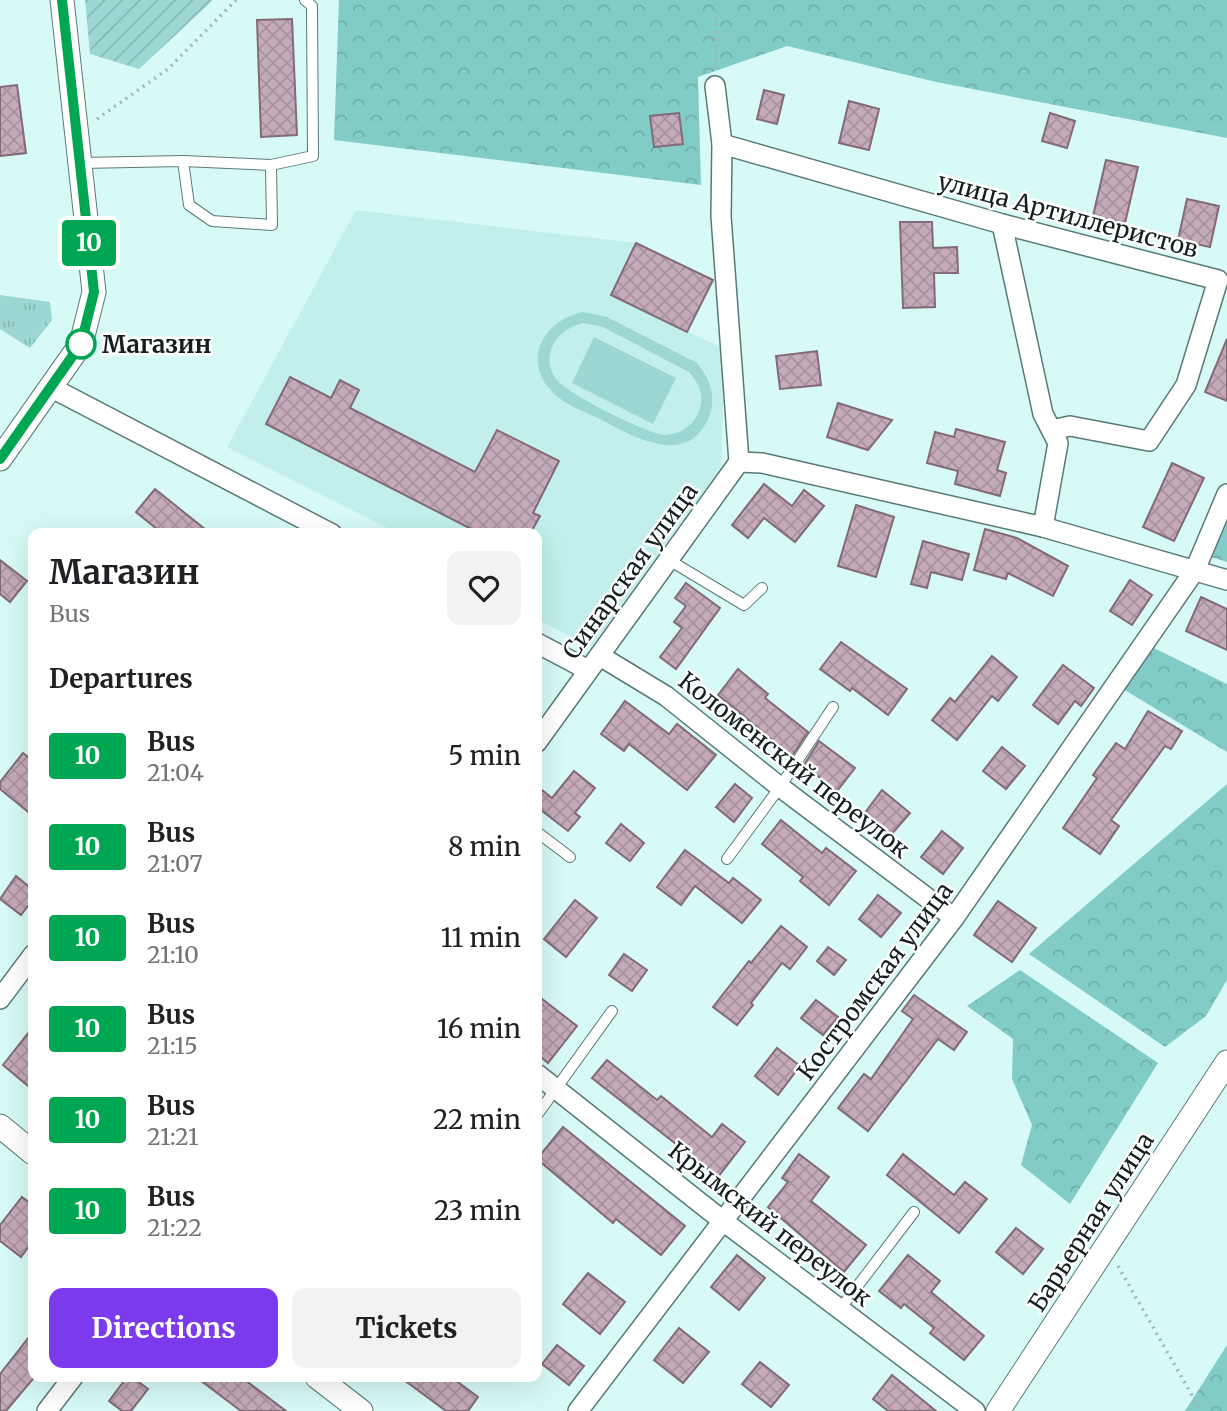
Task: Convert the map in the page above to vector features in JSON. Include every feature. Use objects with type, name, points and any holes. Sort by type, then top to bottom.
[{"type":"street","points":[[0,459],[81,344],[94,292],[62,0]]},
{"type":"street","points":[[715,86],[722,144],[721,216],[739,462],[762,463],[1043,527],[1227,580]]},
{"type":"street","name":"улица Артиллеристов","points":[[722,144],[1002,224],[1218,280],[1186,385],[1149,441],[1069,426],[1052,430]]},
{"type":"street","points":[[1002,224],[1043,414],[1058,443],[1043,527]]},
{"type":"street","points":[[52,388],[320,528]]},
{"type":"street","name":"Синарская улица","points":[[542,735],[739,462]]},
{"type":"street","name":"Костромская улица","points":[[578,1411],[954,918],[1195,570],[1227,494]]},
{"type":"street","name":"Коломенский переулок","points":[[542,645],[594,663],[666,696],[780,788],[954,918]]},
{"type":"street","points":[[0,999],[28,962]]},
{"type":"street","name":"Барьерная улица","points":[[998,1411],[1227,1062]]},
{"type":"street","name":"Крымский переулок","points":[[542,1078],[723,1221],[975,1411]]},
{"type":"street","points":[[0,1126],[28,1149]]},
{"type":"street","points":[[47,1411],[68,1382]]},
{"type":"street","points":[[323,1382],[361,1411]]},
{"type":"lane","points":[[80,163],[183,161],[271,165],[313,156],[312,6],[305,0]]},
{"type":"lane","points":[[183,161],[189,205],[212,221],[272,225],[271,165]]},
{"type":"lane","points":[[669,560],[744,605],[762,588]]},
{"type":"lane","points":[[727,859],[780,788],[833,707]]},
{"type":"lane","points":[[542,836],[570,857]]},
{"type":"lane","points":[[542,1108],[612,1011]]},
{"type":"lane","points":[[840,1309],[914,1212]]},
{"type":"path","points":[[76,125],[95,120],[168,69],[236,0]]},
{"type":"path","points":[[715,86],[716,0]]},
{"type":"path","points":[[1106,1246],[1201,1411]]},
{"type":"shaded area","points":[[356,210],[636,243],[611,295],[724,349],[721,467],[591,647],[542,622],[542,528],[387,528],[227,447]]},
{"type":"green space","points":[[85,0],[213,0],[139,69],[90,54]]},
{"type":"green space","points":[[339,0],[1227,0],[1227,138],[936,82],[787,46],[698,77],[701,185],[334,140]]},
{"type":"green space","points":[[0,295],[50,302],[52,320],[30,348],[0,329]]},
{"type":"green space","points":[[583,312],[607,317],[697,363],[709,382],[712,395],[709,417],[699,433],[687,442],[658,444],[578,409],[553,393],[541,375],[539,351],[550,330],[570,316]],"holes":[[[584,323],[603,327],[689,372],[696,381],[701,405],[697,416],[682,431],[666,435],[626,421],[590,403],[556,379],[550,360],[559,336]]]},
{"type":"green space","points":[[594,337],[676,378],[653,424],[572,383]]},
{"type":"green space","points":[[1227,521],[1227,562],[1211,557]]},
{"type":"green space","points":[[1154,648],[1227,684],[1227,752],[1123,689]]},
{"type":"green space","points":[[1227,784],[1227,980],[1206,1016],[1165,1047],[1029,954]]},
{"type":"green space","points":[[1020,970],[1158,1063],[1070,1204],[1021,1165],[1032,1125],[1012,1079],[1013,1039],[967,1006]]},
{"type":"green space","points":[[1227,1345],[1227,1411],[1185,1411]]},
{"type":"building","points":[[292,19],[297,135],[261,137],[257,20]]},
{"type":"building","points":[[17,85],[26,153],[0,156],[0,87]]},
{"type":"building","points":[[764,90],[784,95],[777,124],[757,119]]},
{"type":"building","points":[[849,101],[879,109],[869,150],[839,143]]},
{"type":"building","points":[[679,113],[683,144],[654,147],[650,116]]},
{"type":"building","points":[[1050,113],[1075,121],[1067,148],[1042,141]]},
{"type":"building","points":[[1106,160],[1138,167],[1125,223],[1093,216]]},
{"type":"building","points":[[1187,199],[1219,206],[1210,247],[1178,240]]},
{"type":"building","points":[[900,222],[932,222],[933,248],[957,247],[958,273],[934,273],[935,307],[903,308]]},
{"type":"building","points":[[636,243],[713,280],[687,332],[611,295]]},
{"type":"building","points":[[1227,339],[1227,401],[1205,392]]},
{"type":"building","points":[[817,351],[821,385],[780,389],[776,356]]},
{"type":"building","points":[[290,377],[331,398],[340,380],[359,390],[350,408],[475,472],[497,430],[559,461],[533,513],[540,516],[533,528],[469,528],[266,424]]},
{"type":"building","points":[[838,403],[892,420],[868,450],[827,437]]},
{"type":"building","points":[[956,429],[1005,442],[997,470],[1006,473],[1000,496],[955,484],[958,471],[927,463],[935,432],[954,437]]},
{"type":"building","points":[[1172,463],[1204,478],[1174,541],[1143,527]]},
{"type":"building","points":[[764,484],[792,506],[804,490],[824,506],[795,542],[764,518],[748,538],[732,525]]},
{"type":"building","points":[[155,489],[204,528],[156,528],[136,512]]},
{"type":"building","points":[[856,505],[894,517],[876,577],[838,566]]},
{"type":"building","points":[[985,529],[1017,538],[1068,566],[1053,596],[1008,573],[1006,579],[974,570]]},
{"type":"building","points":[[923,541],[969,554],[962,580],[931,572],[927,588],[911,584]]},
{"type":"building","points":[[0,560],[27,581],[10,602],[0,594]]},
{"type":"building","points":[[1130,580],[1152,595],[1132,625],[1110,611]]},
{"type":"building","points":[[686,583],[720,608],[676,669],[660,657],[682,628],[674,622],[686,606],[675,598]]},
{"type":"building","points":[[1201,597],[1227,609],[1227,650],[1186,631]]},
{"type":"building","points":[[841,642],[907,689],[888,715],[852,688],[850,691],[820,669]]},
{"type":"building","points":[[992,656],[1017,677],[998,701],[992,696],[957,740],[932,720],[950,698],[955,702]]},
{"type":"building","points":[[1063,665],[1094,688],[1081,706],[1075,701],[1058,724],[1033,705]]},
{"type":"building","points":[[738,669],[768,694],[765,698],[808,732],[792,756],[718,695]]},
{"type":"building","points":[[625,701],[669,734],[677,724],[716,755],[687,790],[629,744],[624,751],[601,734]]},
{"type":"building","points":[[1148,711],[1182,731],[1171,749],[1165,746],[1111,820],[1119,826],[1100,854],[1063,828],[1097,778],[1093,775],[1116,743],[1125,749]]},
{"type":"building","points":[[819,741],[855,768],[837,791],[804,765]]},
{"type":"building","points":[[1002,747],[1025,766],[1006,789],[983,771]]},
{"type":"building","points":[[23,753],[28,757],[28,812],[0,789],[0,782]]},
{"type":"building","points":[[574,771],[595,788],[575,813],[580,817],[568,831],[542,811],[542,790],[552,798]]},
{"type":"building","points":[[735,784],[752,798],[734,822],[716,807]]},
{"type":"building","points":[[882,790],[910,813],[891,835],[864,814]]},
{"type":"building","points":[[781,820],[822,853],[826,848],[856,871],[829,905],[800,881],[803,877],[762,844]]},
{"type":"building","points":[[621,824],[644,843],[630,861],[606,843]]},
{"type":"building","points":[[942,831],[963,848],[943,874],[921,857]]},
{"type":"building","points":[[685,850],[729,883],[733,878],[761,900],[742,923],[695,886],[681,905],[657,887]]},
{"type":"building","points":[[16,876],[28,886],[28,906],[21,915],[0,899]]},
{"type":"building","points":[[878,895],[901,913],[881,937],[859,919]]},
{"type":"building","points":[[575,900],[597,918],[566,957],[544,939]]},
{"type":"building","points":[[998,901],[1036,928],[1012,962],[974,935]]},
{"type":"building","points":[[781,926],[807,947],[790,969],[782,963],[737,1025],[713,1007]]},
{"type":"building","points":[[828,947],[846,960],[834,975],[817,961]]},
{"type":"building","points":[[624,954],[647,970],[632,991],[609,975]]},
{"type":"building","points":[[914,995],[967,1032],[954,1050],[938,1039],[868,1131],[838,1108],[864,1074],[871,1079],[913,1019],[902,1011]]},
{"type":"building","points":[[542,999],[577,1026],[548,1063],[542,1058]]},
{"type":"building","points":[[816,1000],[838,1017],[823,1035],[801,1018]]},
{"type":"building","points":[[28,1033],[28,1086],[3,1065]]},
{"type":"building","points":[[777,1048],[800,1066],[778,1095],[755,1076]]},
{"type":"building","points":[[607,1060],[657,1100],[661,1096],[712,1137],[722,1124],[745,1142],[718,1177],[592,1078]]},
{"type":"building","points":[[563,1127],[685,1226],[661,1255],[616,1219],[613,1223],[542,1163],[542,1153]]},
{"type":"building","points":[[799,1154],[829,1177],[811,1201],[866,1245],[844,1272],[768,1207],[788,1182],[782,1178]]},
{"type":"building","points":[[903,1154],[954,1195],[965,1182],[987,1199],[959,1233],[887,1175]]},
{"type":"building","points":[[22,1197],[28,1201],[28,1248],[21,1257],[0,1241],[0,1225]]},
{"type":"building","points":[[1016,1228],[1043,1249],[1023,1274],[996,1252]]},
{"type":"building","points":[[737,1255],[765,1278],[739,1310],[711,1287]]},
{"type":"building","points":[[908,1255],[940,1281],[931,1292],[984,1336],[964,1360],[930,1333],[934,1328],[904,1304],[901,1308],[879,1291]]},
{"type":"building","points":[[588,1273],[625,1302],[600,1334],[563,1304]]},
{"type":"building","points":[[679,1328],[709,1352],[683,1383],[654,1360]]},
{"type":"building","points":[[28,1338],[28,1382],[30,1382],[6,1411],[0,1411],[0,1374]]},
{"type":"building","points":[[557,1345],[584,1366],[569,1385],[542,1364]]},
{"type":"building","points":[[760,1362],[789,1385],[771,1407],[742,1384]]},
{"type":"building","points":[[892,1375],[936,1411],[888,1411],[873,1399]]},
{"type":"building","points":[[123,1382],[139,1382],[148,1389],[131,1411],[122,1411],[109,1401]]},
{"type":"building","points":[[203,1382],[248,1382],[286,1411],[241,1411]]},
{"type":"building","points":[[407,1382],[458,1382],[478,1397],[468,1411],[446,1411]]},
{"type":"bus line","name":"10","points":[[0,459],[81,344],[94,292],[62,0]]},
{"type":"place","name":"Магазин","points":[[81,344]]}]
